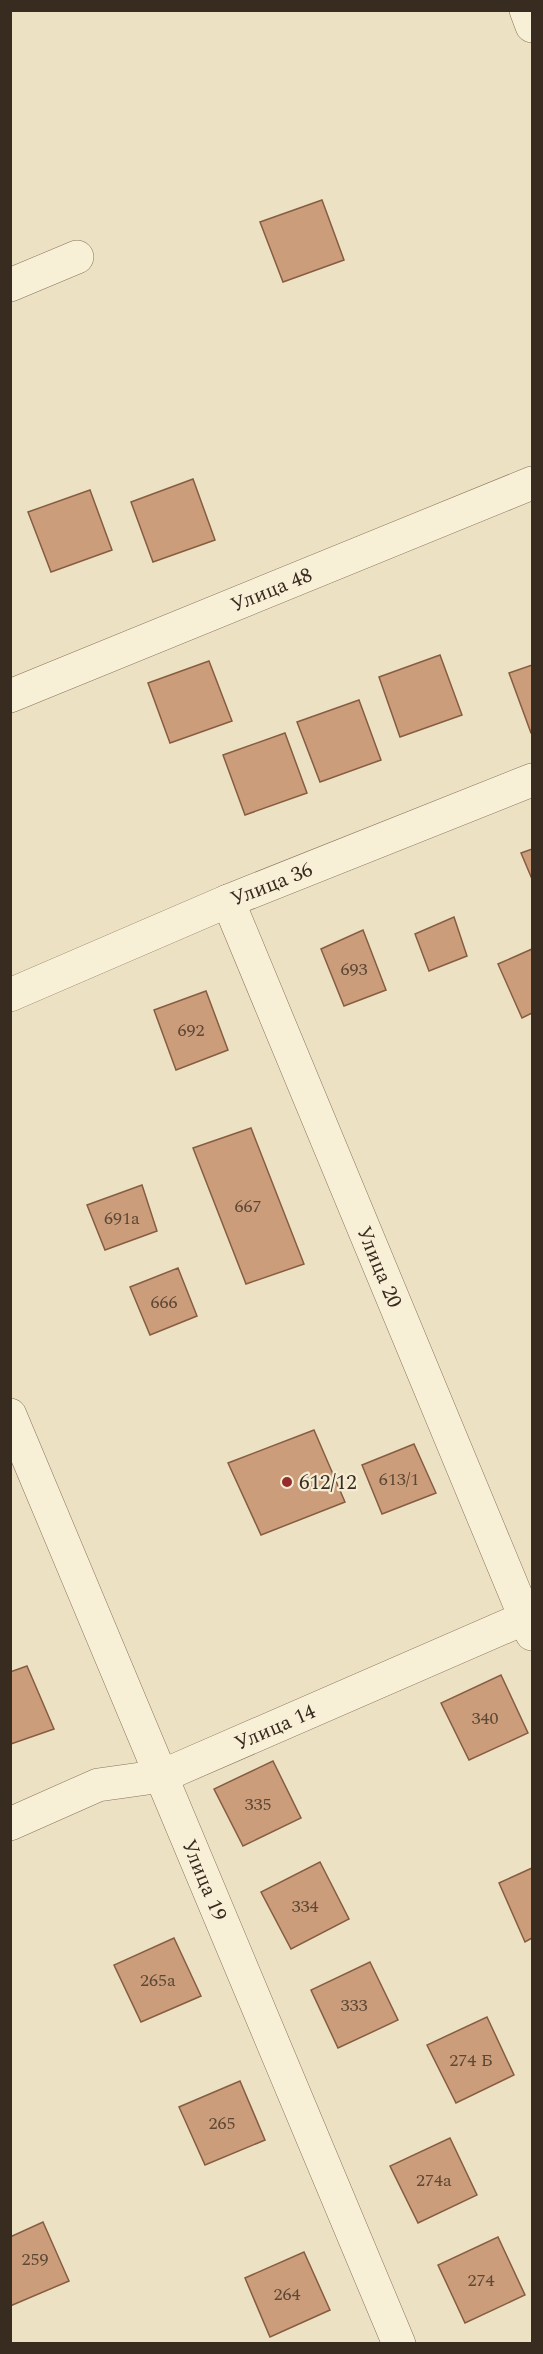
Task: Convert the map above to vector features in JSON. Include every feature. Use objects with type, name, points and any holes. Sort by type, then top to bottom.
[{"type":"street","points":[[526,10],[532,26]]},
{"type":"street","points":[[10,285],[77,257]]},
{"type":"street","name":"Улица 48","points":[[10,696],[532,483]]},
{"type":"street","name":"Улица 36","points":[[10,995],[228,901],[532,780]]},
{"type":"street","name":"Улица 20","points":[[228,901],[530,1622]]},
{"type":"street","name":"Улица 19","points":[[10,1415],[399,2343]]},
{"type":"street","name":"Улица 14","points":[[10,1824],[98,1785],[162,1776],[530,1622]]},
{"type":"building","points":[[322,200],[344,260],[283,282],[260,222]]},
{"type":"building","points":[[193,479],[215,540],[153,562],[131,502]]},
{"type":"building","points":[[90,490],[112,550],[51,572],[28,512]]},
{"type":"building","points":[[440,655],[462,715],[400,737],[379,677]]},
{"type":"building","points":[[209,661],[232,721],[170,743],[148,683]]},
{"type":"building","points":[[532,665],[532,733],[531,733],[509,673]]},
{"type":"building","points":[[359,700],[381,760],[320,782],[297,722]]},
{"type":"building","points":[[285,733],[307,793],[245,815],[223,755]]},
{"type":"building","points":[[532,849],[532,879],[521,853]]},
{"type":"building","points":[[454,917],[467,956],[429,971],[415,934]]},
{"type":"building","points":[[363,930],[386,990],[344,1006],[321,949]]},
{"type":"building","points":[[532,949],[532,1013],[522,1018],[498,964]]},
{"type":"building","points":[[206,991],[228,1050],[176,1070],[154,1010]]},
{"type":"building","points":[[251,1128],[304,1264],[246,1284],[193,1148]]},
{"type":"building","points":[[142,1185],[157,1231],[105,1250],[87,1205]]},
{"type":"building","points":[[178,1268],[197,1316],[150,1335],[130,1287]]},
{"type":"building","name":"612/12","points":[[314,1430],[345,1502],[261,1535],[228,1463]]},
{"type":"building","points":[[414,1444],[436,1493],[382,1514],[362,1465]]},
{"type":"building","points":[[27,1666],[54,1729],[11,1744],[10,1672]]},
{"type":"building","points":[[501,1675],[528,1733],[469,1760],[441,1703]]},
{"type":"building","points":[[273,1761],[301,1818],[243,1846],[214,1789]]},
{"type":"building","points":[[320,1862],[349,1919],[291,1949],[261,1892]]},
{"type":"building","points":[[532,1868],[532,1938],[525,1942],[499,1883]]},
{"type":"building","points":[[174,1938],[201,1996],[141,2022],[114,1965]]},
{"type":"building","points":[[370,1962],[398,2020],[338,2048],[311,1990]]},
{"type":"building","points":[[487,2017],[514,2075],[456,2103],[427,2045]]},
{"type":"building","points":[[240,2081],[265,2140],[205,2165],[179,2107]]},
{"type":"building","points":[[450,2138],[477,2195],[418,2223],[390,2166]]},
{"type":"building","points":[[43,2222],[69,2281],[10,2306],[10,2237]]},
{"type":"building","points":[[498,2237],[525,2295],[465,2323],[438,2265]]},
{"type":"building","points":[[304,2252],[330,2310],[270,2337],[245,2278]]},
{"type":"place","name":"612/12","points":[[287,1482]]}]
